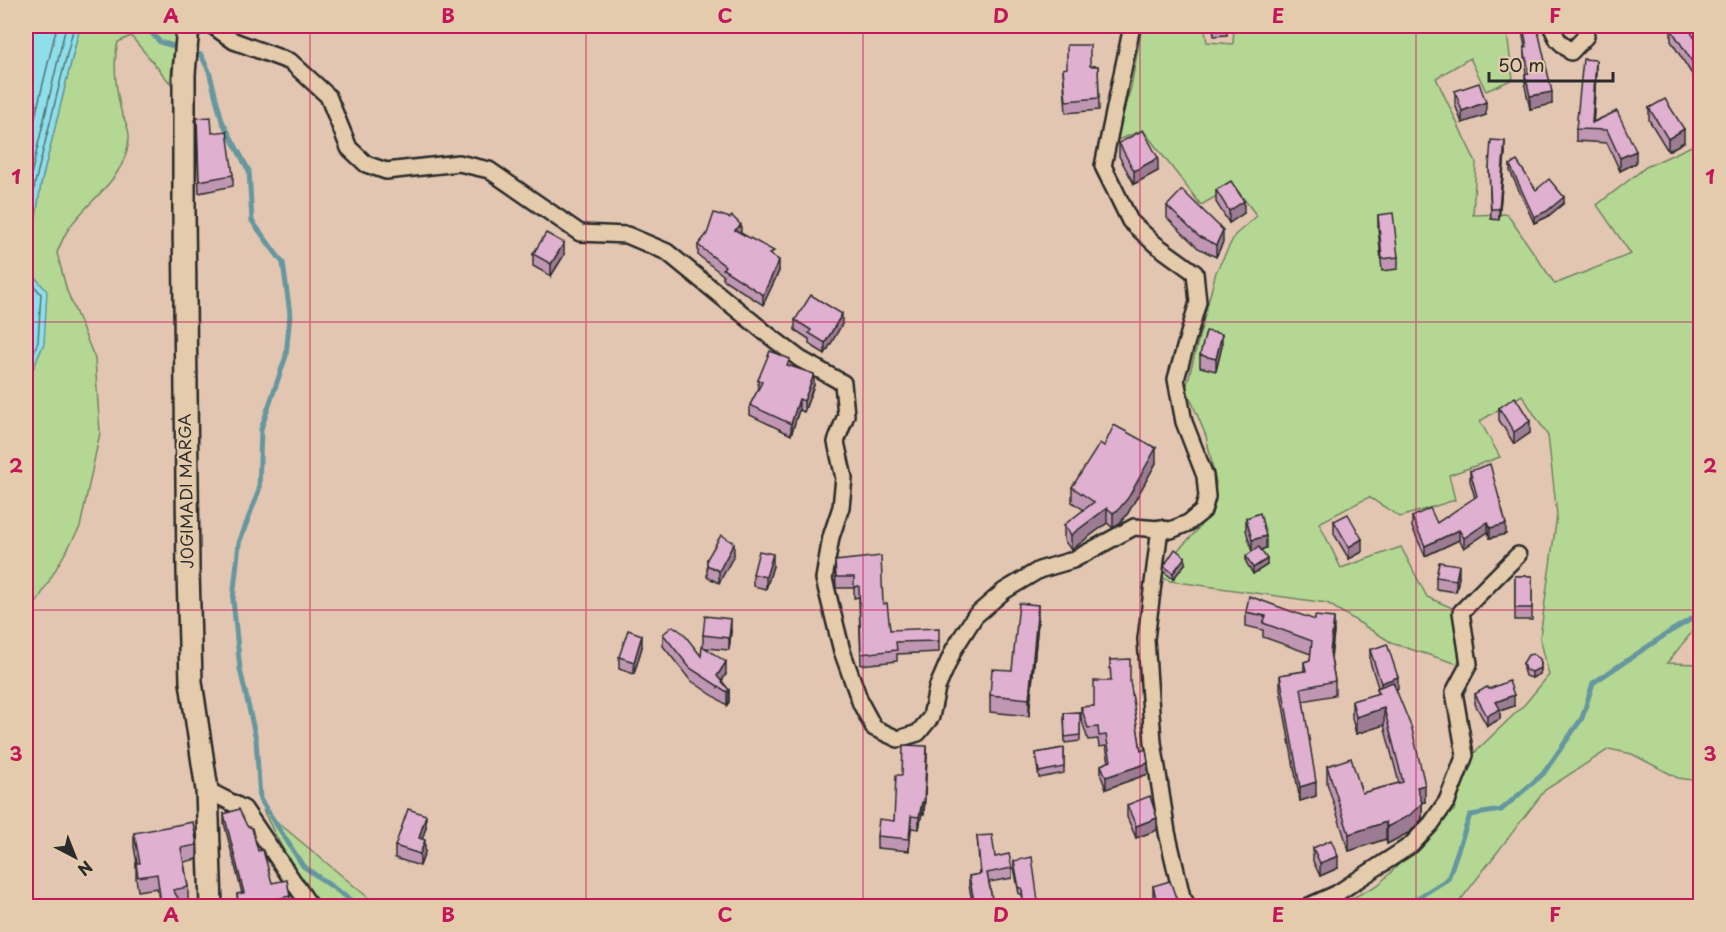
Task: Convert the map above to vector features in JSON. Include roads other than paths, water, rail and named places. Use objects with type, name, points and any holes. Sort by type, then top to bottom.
[{"type":"main road","name":"JOGIMADI MARGA","points":[[186,35],[184,375],[191,682],[207,790],[211,906]]},
{"type":"street","points":[[213,26],[234,40],[291,62],[328,96],[349,148],[366,164],[386,171],[459,163],[489,170],[580,232],[627,235],[667,252],[775,341],[800,359],[843,383],[846,415],[836,442],[844,478],[841,507],[831,537],[824,579],[842,651],[861,704],[874,728],[898,739],[918,733],[931,717],[937,688],[954,649],[975,616],[1004,591],[1039,570],[1073,560],[1134,527],[1171,530],[1188,523],[1203,511],[1207,497],[1199,455],[1184,422],[1176,379],[1198,302],[1195,273],[1155,244],[1130,221],[1103,166],[1132,26]]},
{"type":"street","points":[[1551,26],[1558,40],[1571,52],[1586,36],[1584,26]]},
{"type":"street","points":[[1160,528],[1146,639],[1153,742],[1167,832],[1182,897],[1188,906]]},
{"type":"street","points":[[1309,906],[1336,894],[1411,845],[1431,824],[1447,801],[1465,755],[1454,692],[1469,664],[1461,612],[1518,555]]},
{"type":"street","points":[[207,790],[244,809],[310,906]]},
{"type":"water","points":[[26,26],[80,26],[41,184],[28,269],[47,291],[44,343],[26,385]]},
{"type":"waterway","points":[[145,26],[160,42],[180,48]]},
{"type":"waterway","points":[[192,52],[201,55],[209,71],[222,121],[249,171],[252,221],[283,263],[290,314],[286,356],[261,429],[259,490],[239,543],[233,599],[240,669],[256,739],[260,799],[303,866],[359,906]]},
{"type":"waterway","points":[[1396,906],[1411,902],[1448,879],[1470,815],[1501,810],[1543,774],[1582,718],[1593,683],[1700,614]]}]
